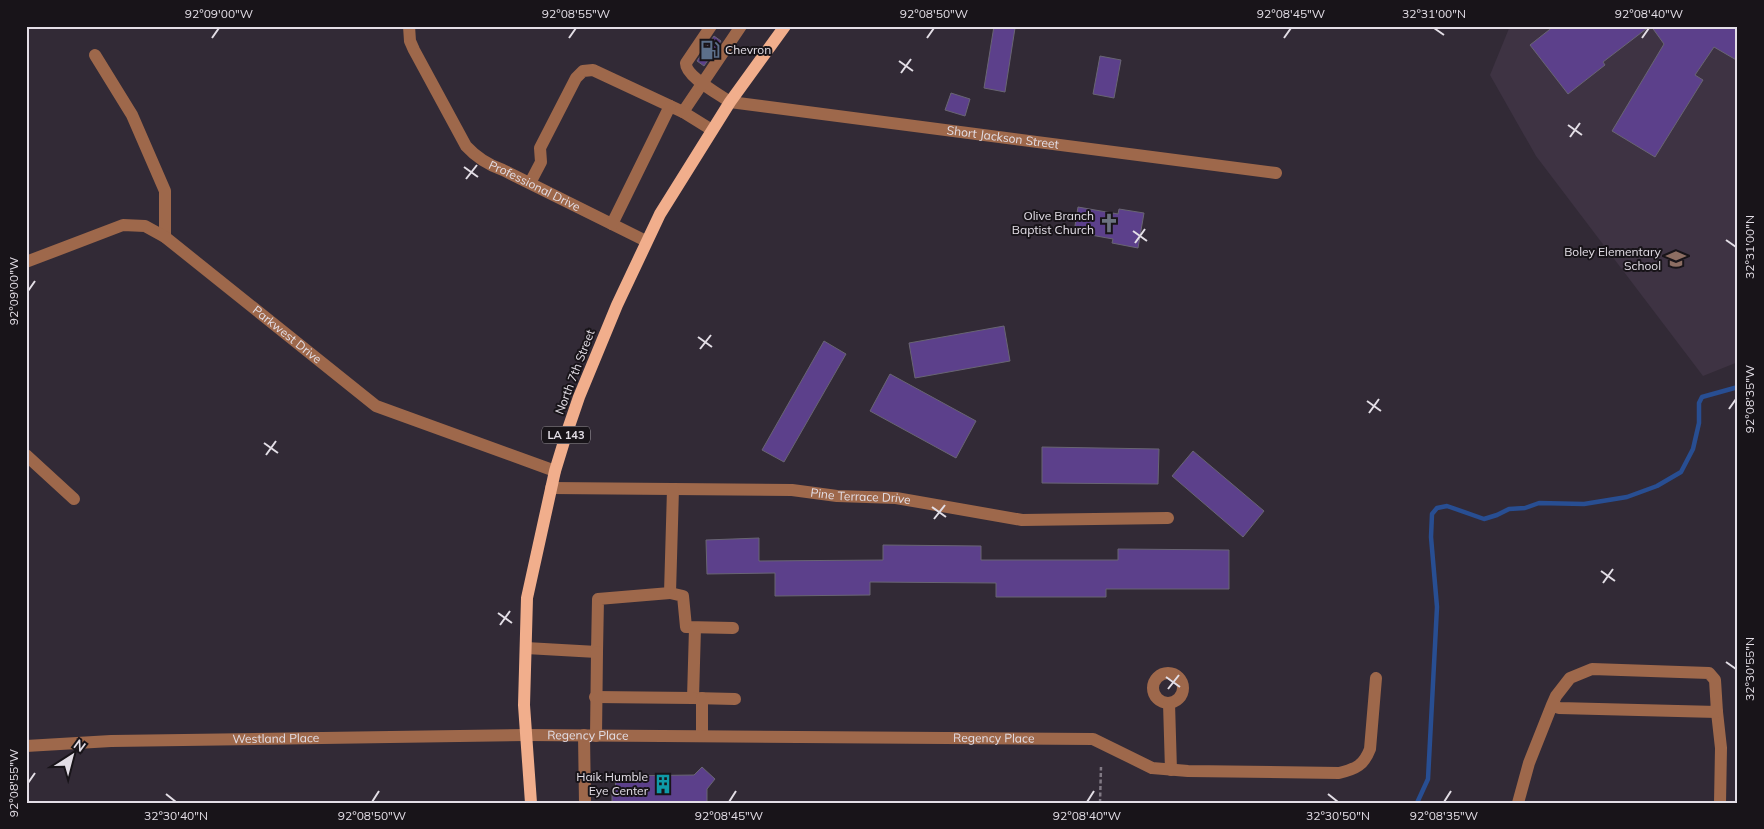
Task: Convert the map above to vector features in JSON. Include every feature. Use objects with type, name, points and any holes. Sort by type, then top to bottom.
[{"type":"main road","name":"North 7th Street","points":[[531,803],[524,704],[527,598],[555,471],[579,397],[646,240],[674,190],[730,102],[783,27]]},
{"type":"street","name":"Professional Drive","points":[[409,26],[410,41],[414,50],[466,146],[480,159],[646,240]]},
{"type":"street","points":[[711,26],[686,63],[688,71],[730,102]]},
{"type":"street","points":[[683,112],[741,26]]},
{"type":"street","points":[[95,55],[132,115],[165,190],[165,237]]},
{"type":"street","points":[[530,183],[541,162],[540,148],[576,78],[583,70],[593,70],[683,112],[712,130]]},
{"type":"street","name":"Short Jackson Street","points":[[730,102],[1276,174]]},
{"type":"street","points":[[612,224],[670,106]]},
{"type":"street","name":"Parkwest Drive","points":[[26,262],[123,225],[145,226],[165,237],[376,406],[555,471]]},
{"type":"street","points":[[26,455],[74,499]]},
{"type":"street","name":"Pine Terrace Drive","points":[[551,488],[792,490],[837,496],[896,498],[1022,520],[1168,518]]},
{"type":"street","points":[[670,593],[673,489]]},
{"type":"street","points":[[585,803],[590,735],[596,697],[598,599],[670,593],[683,596],[686,627],[733,628]]},
{"type":"street","points":[[695,628],[697,698],[702,736]]},
{"type":"street","points":[[526,648],[597,652]]},
{"type":"street","points":[[1518,803],[1529,763],[1556,696],[1570,678],[1592,669],[1709,673],[1716,680],[1721,748],[1720,803]]},
{"type":"street","name":"Regency Place","points":[[526,735],[1094,739],[1152,768],[1340,773],[1352,770],[1366,760],[1370,749],[1376,678]]},
{"type":"street","points":[[596,697],[735,699]]},
{"type":"street","points":[[1169,703],[1171,770]]},
{"type":"street","points":[[1552,705],[1559,708],[1717,712]]},
{"type":"street","name":"Westland Place","points":[[26,746],[111,741],[526,735]]},
{"type":"path","points":[[1100,803],[1101,767]]},
{"type":"shaded area","name":"Boley Elementary School","points":[[1510,26],[1738,26],[1738,362],[1703,376],[1536,156],[1490,75]]},
{"type":"building","points":[[994,26],[1015,28],[1005,92],[984,88]]},
{"type":"building","points":[[1554,26],[1650,26],[1603,62],[1605,65],[1568,94],[1530,45]]},
{"type":"building","points":[[1651,26],[1738,26],[1738,61],[1714,47],[1695,75],[1703,80],[1655,157],[1612,131],[1664,44]]},
{"type":"building","points":[[714,36],[721,41],[704,66],[697,61]]},
{"type":"building","points":[[1100,56],[1121,60],[1114,98],[1093,94]]},
{"type":"building","points":[[951,93],[970,99],[965,116],[945,110]]},
{"type":"building","name":"Olive Branch Baptist Church","points":[[1078,207],[1118,214],[1119,209],[1144,213],[1138,248],[1112,243],[1113,239],[1074,232]]},
{"type":"building","points":[[1004,326],[1010,361],[915,378],[909,343]]},
{"type":"building","points":[[824,341],[846,354],[784,462],[762,450]]},
{"type":"building","points":[[890,374],[976,421],[956,458],[870,411]]},
{"type":"building","points":[[1042,447],[1159,449],[1158,484],[1042,483]]},
{"type":"building","points":[[1193,451],[1264,511],[1243,537],[1172,476]]},
{"type":"building","points":[[759,538],[759,561],[883,560],[883,545],[981,546],[981,560],[1118,560],[1118,549],[1229,550],[1229,589],[1106,589],[1106,597],[996,597],[996,583],[870,582],[870,595],[775,596],[775,573],[707,574],[706,540]]},
{"type":"building","name":"Haik Humble Eye Center","points":[[702,767],[715,779],[707,789],[707,803],[612,803],[612,791],[615,792],[616,776],[694,775]]},
{"type":"waterway","points":[[1417,803],[1428,779],[1437,607],[1431,537],[1432,514],[1437,508],[1447,506],[1484,519],[1509,509],[1525,508],[1539,503],[1584,504],[1627,497],[1657,486],[1681,472],[1693,449],[1699,423],[1699,403],[1702,397],[1738,387]]},
{"type":"place","name":"Chevron","points":[[710,50]]},
{"type":"place","name":"Olive Branch Baptist Church","points":[[1109,223]]},
{"type":"place","name":"Boley Elementary School","points":[[1676,259]]},
{"type":"place","name":"Haik Humble Eye Center","points":[[663,784]]}]
